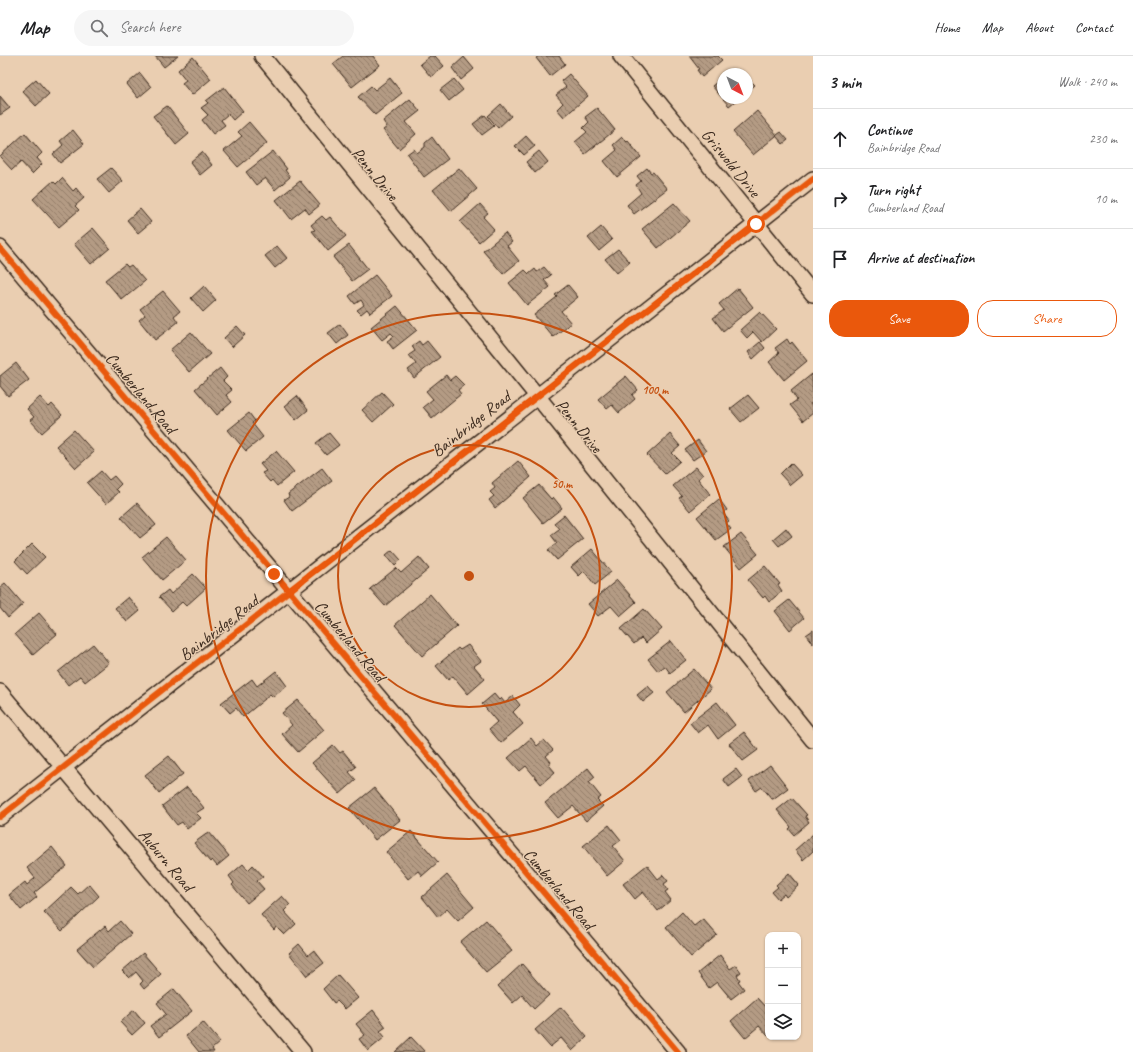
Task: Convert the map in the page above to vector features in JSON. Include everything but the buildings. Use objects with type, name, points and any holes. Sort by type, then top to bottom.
[{"type":"street","name":"Penn Drive","points":[[262,56],[538,396],[813,740]]},
{"type":"street","name":"Griswold Drive","points":[[621,56],[813,294]]},
{"type":"street","name":"Bainbridge Road","points":[[0,817],[813,179]]},
{"type":"street","name":"Cumberland Road","points":[[0,248],[678,1052]]},
{"type":"street","name":"Auburn Road","points":[[0,692],[303,1052]]},
{"type":"cycle path","points":[[0,817],[813,179]]},
{"type":"cycle path","points":[[0,248],[678,1052]]},
{"type":"route","points":[[274,574],[289,591],[756,224]]}]
